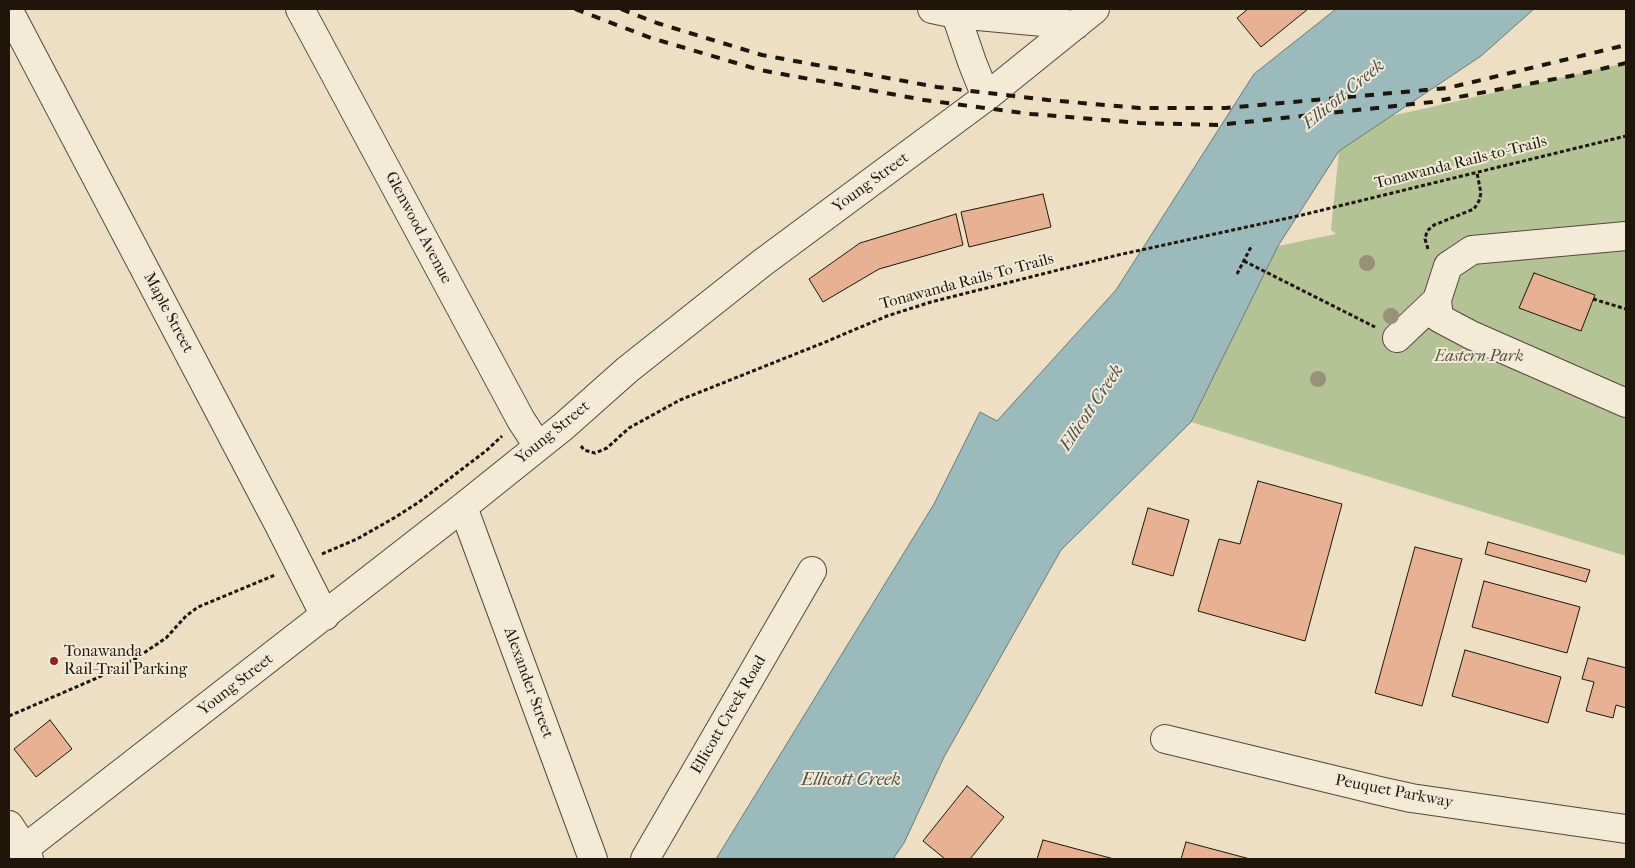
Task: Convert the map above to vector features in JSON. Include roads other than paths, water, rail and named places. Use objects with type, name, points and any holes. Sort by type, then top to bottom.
[{"type":"street","name":"Glenwood Avenue","points":[[300,9],[521,420],[538,446]]},
{"type":"street","name":"Maple Street","points":[[9,11],[278,523],[324,616]]},
{"type":"street","points":[[986,97],[948,11],[1086,17]]},
{"type":"street","name":"Young Street","points":[[22,856],[564,426],[627,370],[762,262],[986,97],[1086,17]]},
{"type":"street","points":[[1626,236],[1472,250],[1448,266],[1437,300],[1439,318],[1471,335],[1626,403]]},
{"type":"street","points":[[1397,338],[1437,300]]},
{"type":"street","name":"Alexander Street","points":[[463,507],[593,859]]},
{"type":"street","name":"Ellicott Creek Road","points":[[645,859],[812,571]]},
{"type":"street","name":"Peuquet Parkway","points":[[1165,739],[1411,798],[1626,829]]},
{"type":"street","points":[[9,825],[22,856]]},
{"type":"water","name":"Ellicott Creek","points":[[1336,9],[1534,9],[1481,56],[1339,151],[1278,246],[1191,422],[1061,550],[944,757],[904,843],[893,859],[716,859],[934,504],[980,412],[997,421],[1116,290],[1254,74]]},
{"type":"railway","points":[[575,9],[651,38],[760,70],[924,100],[1031,114],[1139,123],[1218,125],[1432,102],[1576,75],[1626,63]]},
{"type":"railway","points":[[621,9],[657,23],[762,55],[937,87],[1139,108],[1226,108],[1448,88],[1626,45]]},
{"type":"place","name":"Tonawanda Rail-Trail Parking","points":[[54,661]]},
{"type":"park label","name":"Eastern Park","points":[[1479,357]]}]
